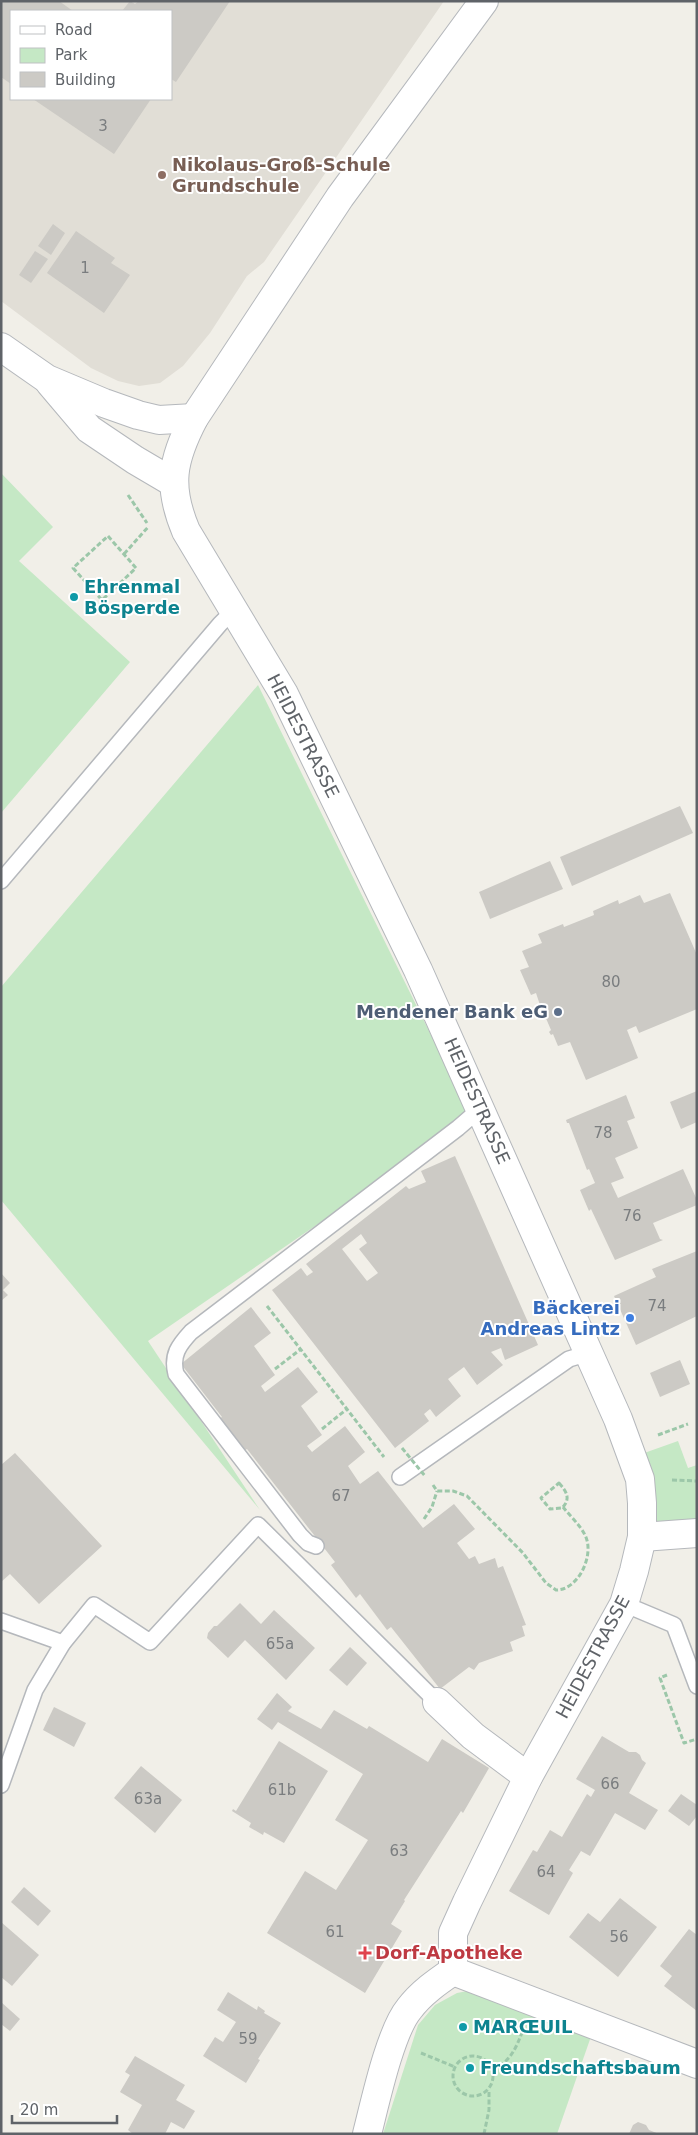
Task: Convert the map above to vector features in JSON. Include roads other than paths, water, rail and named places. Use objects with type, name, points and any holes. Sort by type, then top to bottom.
[{"type":"street","name":"HEIDESTRASSE","points":[[453,1971],[453,1933],[528,1777],[624,1604],[642,1537],[640,1480],[618,1419],[418,970],[284,694],[186,531],[178,511],[174,483],[174,464],[194,418],[340,197],[484,1]]},
{"type":"street","points":[[1,347],[47,379],[138,416],[159,420],[194,418]]},
{"type":"street","points":[[47,379],[89,428],[134,460],[174,483]]},
{"type":"street","points":[[642,1537],[697,1533]]},
{"type":"street","points":[[437,1702],[473,1736],[528,1777]]},
{"type":"street","points":[[367,2134],[393,2042],[407,2010],[428,1989],[453,1971],[697,2064]]},
{"type":"lane","points":[[1,882],[233,611]]},
{"type":"lane","points":[[316,1546],[308,1543],[300,1535],[176,1374],[173,1364],[180,1344],[191,1332],[458,1128],[480,1109]]},
{"type":"lane","points":[[400,1477],[569,1359],[589,1353]]},
{"type":"lane","points":[[1,1785],[35,1690],[63,1643],[94,1604],[150,1642],[258,1526],[437,1702]]},
{"type":"lane","points":[[624,1604],[674,1625],[697,1686]]},
{"type":"lane","points":[[1,1621],[63,1643]]},
{"type":"place","name":"Nikolaus-Groß-Schule Grundschule","points":[[162,175]]},
{"type":"place","name":"Ehrenmal Bösperde","points":[[74,597]]},
{"type":"place","name":"Mendener Bank eG","points":[[558,1012]]},
{"type":"place","name":"Bäckerei Andreas Lintz","points":[[630,1318]]},
{"type":"place","name":"Dorf-Apotheke","points":[[365,1953]]},
{"type":"place","name":"MARŒUIL","points":[[463,2027]]},
{"type":"place","name":"Freundschaftsbaum","points":[[470,2068]]}]
